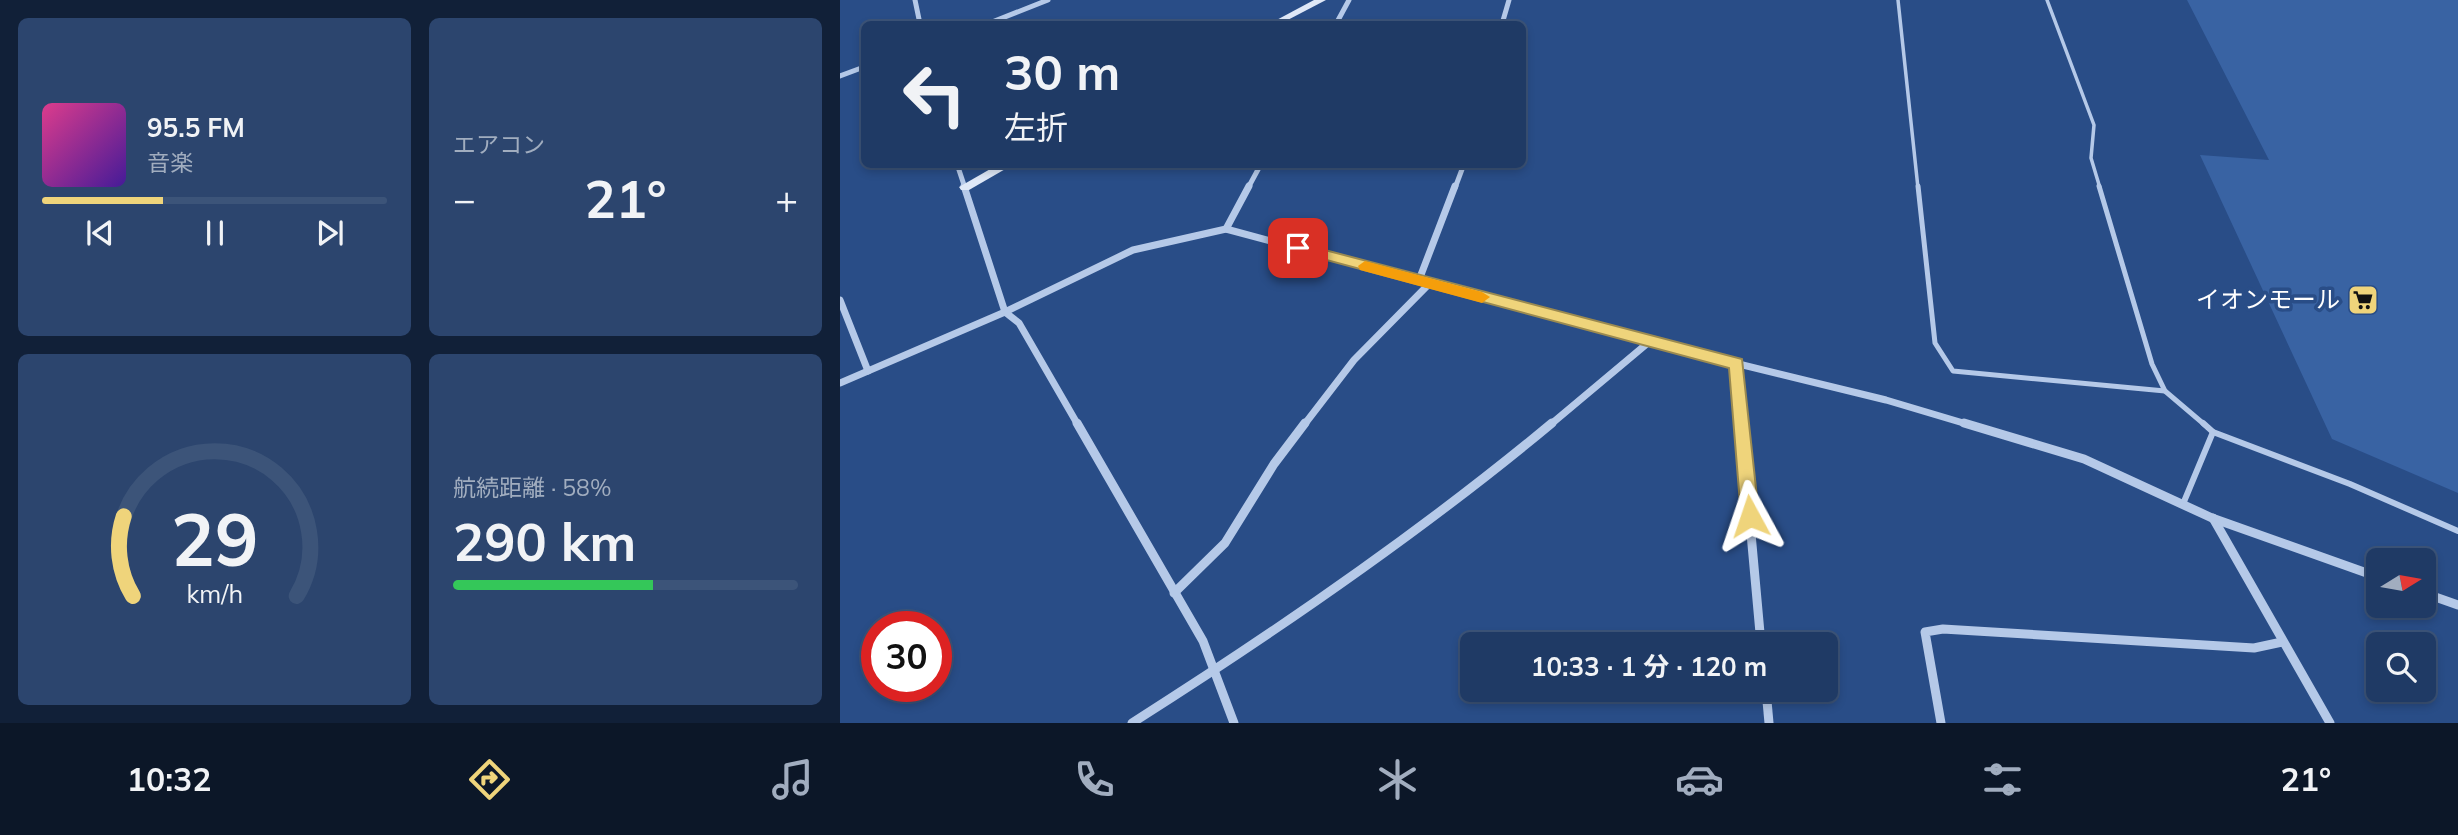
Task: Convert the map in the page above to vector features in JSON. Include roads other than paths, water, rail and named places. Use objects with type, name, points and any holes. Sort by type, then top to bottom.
[{"type":"street","points":[[915,0],[919,21]]},
{"type":"street","points":[[995,21],[1048,0]]},
{"type":"street","points":[[1280,21],[1321,0]]},
{"type":"street","points":[[1338,21],[1349,0]]},
{"type":"street","points":[[1503,21],[1509,0]]},
{"type":"street","points":[[840,76],[861,68]]},
{"type":"street","points":[[958,168],[1005,312],[1018,323],[1203,641],[1234,723]]},
{"type":"street","points":[[965,187],[1001,168]]},
{"type":"street","points":[[1226,229],[1259,168]]},
{"type":"street","points":[[1419,280],[1462,168]]},
{"type":"street","points":[[840,383],[1005,312],[1133,250],[1226,229],[1649,342],[1886,400],[2084,458],[2212,518],[2366,572]]},
{"type":"street","points":[[1174,593],[1225,543],[1274,464],[1354,360],[1430,283]]},
{"type":"street","points":[[840,300],[868,371]]},
{"type":"street","points":[[1132,723],[1214,671],[1469,492],[1649,342]]},
{"type":"street","points":[[1736,364],[1760,632]]},
{"type":"street","points":[[2212,518],[2330,723]]},
{"type":"street","points":[[2436,597],[2458,605]]},
{"type":"street","points":[[1941,723],[1925,632],[1943,629],[2253,648],[2282,642]]},
{"type":"street","points":[[1767,702],[1769,723]]},
{"type":"lane","points":[[1898,0],[1935,343],[1953,372],[2165,391]]},
{"type":"lane","points":[[2047,0],[2094,125],[2091,158],[2152,364],[2165,391],[2213,432],[2350,484],[2458,531]]},
{"type":"lane","points":[[2183,504],[2213,432]]},
{"type":"place","name":"イオンモール","points":[[2363,300]]}]
